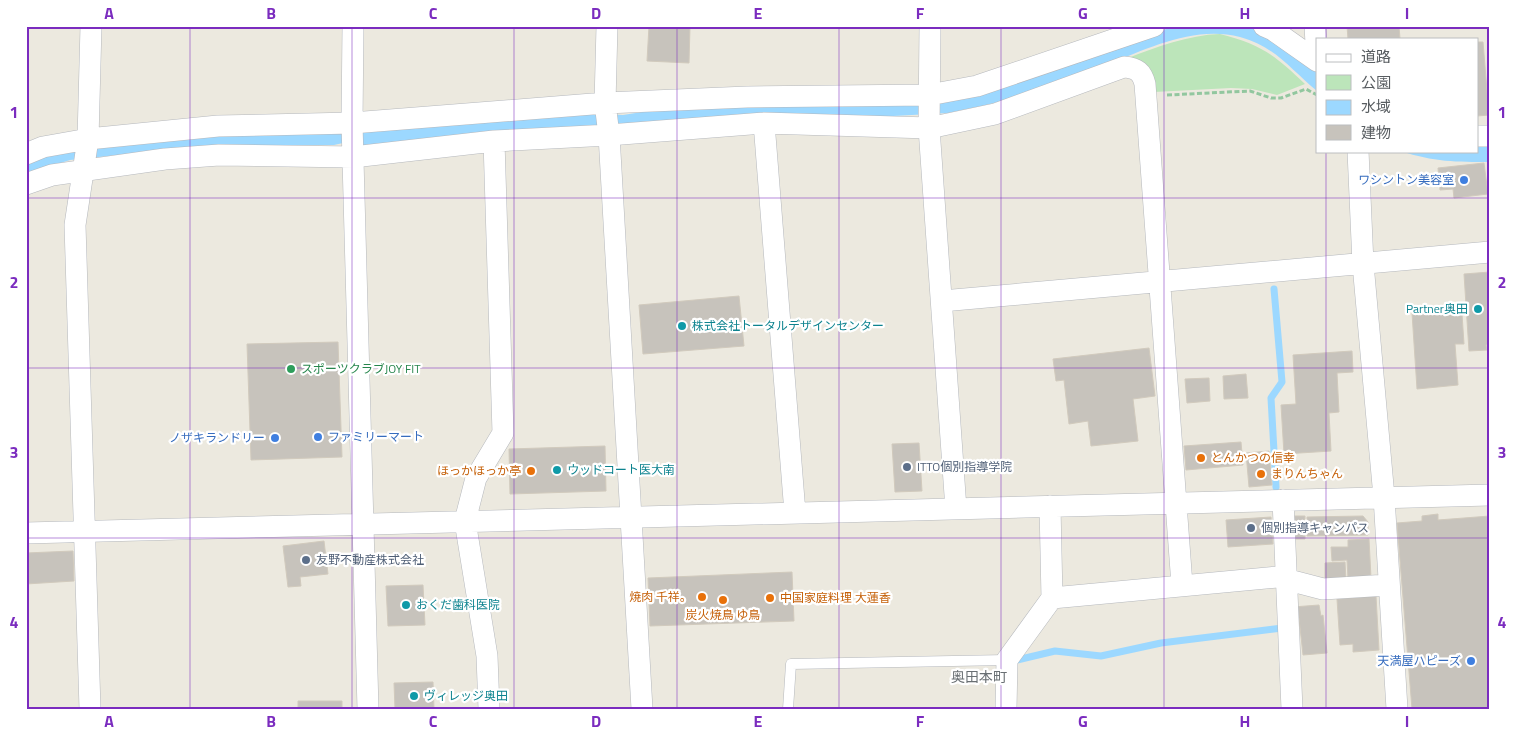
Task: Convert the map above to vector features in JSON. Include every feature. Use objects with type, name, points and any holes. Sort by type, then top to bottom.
[{"type":"street","points":[[90,709],[75,225],[88,139],[92,26]]},
{"type":"street","points":[[353,26],[352,123],[368,709]]},
{"type":"street","points":[[607,26],[605,103],[609,135],[642,709]]},
{"type":"street","points":[[930,26],[929,128],[956,509]]},
{"type":"street","points":[[26,154],[43,148],[88,139],[218,126],[352,123],[605,103],[746,97],[929,95],[977,86],[1154,26]]},
{"type":"street","points":[[1264,26],[1273,30],[1316,60]]},
{"type":"street","points":[[1315,26],[1316,44]]},
{"type":"street","points":[[26,184],[52,175],[165,159],[219,155],[353,157],[494,140],[609,135],[764,124],[929,128],[995,114],[1124,66],[1134,68],[1142,75],[1146,96],[1182,585]]},
{"type":"street","points":[[764,124],[795,513]]},
{"type":"street","points":[[489,709],[487,656],[465,521],[476,478],[503,433],[494,140]]},
{"type":"street","points":[[1358,152],[1363,264],[1384,498],[1397,709]]},
{"type":"street","points":[[942,301],[1490,252]]},
{"type":"street","points":[[26,533],[1490,495]]},
{"type":"street","points":[[1283,500],[1292,709]]},
{"type":"street","points":[[1006,709],[1007,660],[1052,598],[1050,506]]},
{"type":"street","points":[[1052,598],[1287,577],[1323,589],[1388,585]]},
{"type":"lane","points":[[788,709],[791,664],[1007,660]]},
{"type":"path","points":[[1146,96],[1250,91],[1270,98],[1281,98],[1306,90],[1316,95]]},
{"type":"green space","points":[[1220,34],[1246,42],[1266,52],[1285,65],[1305,84],[1277,95],[1252,89],[1231,88],[1154,92],[1128,58],[1184,39]]},
{"type":"water","points":[[1177,26],[1248,26],[1259,29],[1316,72],[1316,90],[1282,60],[1253,41],[1223,34],[1206,34],[1189,36],[1156,45],[1009,99],[948,113],[371,145],[343,146],[343,143],[334,145],[204,146],[70,160],[26,174],[26,160],[59,148],[207,134],[598,114],[623,115],[661,109],[905,103]]},
{"type":"water","points":[[1478,147],[1490,147],[1490,162],[1445,161],[1405,152],[1478,152]]},
{"type":"building","points":[[649,26],[690,26],[689,63],[647,61]]},
{"type":"building","points":[[1347,26],[1399,26],[1400,38],[1348,38]]},
{"type":"building","points":[[1478,42],[1483,42],[1489,115],[1478,116]]},
{"type":"building","points":[[1484,163],[1488,194],[1454,198],[1453,189],[1440,190],[1438,168]]},
{"type":"building","name":"Partner奥田","points":[[1490,272],[1490,344],[1486,345],[1487,350],[1469,351],[1464,274]]},
{"type":"building","points":[[739,296],[744,346],[643,354],[639,305]]},
{"type":"building","points":[[1447,310],[1447,315],[1462,314],[1464,344],[1455,344],[1458,385],[1417,389],[1412,313]]},
{"type":"building","points":[[338,342],[342,457],[251,460],[247,344]]},
{"type":"building","points":[[1149,348],[1155,396],[1133,399],[1138,441],[1091,446],[1088,421],[1069,424],[1064,380],[1056,381],[1053,359]]},
{"type":"building","points":[[1352,351],[1353,372],[1337,373],[1339,412],[1329,413],[1331,451],[1284,454],[1281,405],[1296,404],[1293,355]]},
{"type":"building","points":[[1246,374],[1248,398],[1224,399],[1223,376]]},
{"type":"building","points":[[1209,378],[1210,401],[1187,403],[1185,379]]},
{"type":"building","points":[[1241,442],[1243,465],[1186,470],[1184,446]]},
{"type":"building","points":[[919,443],[922,491],[895,492],[892,444]]},
{"type":"building","name":"ウッドコート医大南","points":[[605,446],[606,491],[510,494],[509,449]]},
{"type":"building","points":[[1269,451],[1272,485],[1249,487],[1246,453]]},
{"type":"building","points":[[1438,514],[1438,520],[1490,516],[1490,709],[1412,709],[1397,523],[1422,521],[1422,516]]},
{"type":"building","points":[[1290,516],[1305,516],[1305,539],[1291,539]]},
{"type":"building","points":[[1363,516],[1368,522],[1368,535],[1307,536],[1307,517]]},
{"type":"building","points":[[1271,517],[1273,544],[1228,547],[1226,520]]},
{"type":"building","points":[[1369,539],[1371,578],[1348,579],[1347,560],[1332,561],[1331,547],[1348,547],[1348,540]]},
{"type":"building","name":"友野不動産株式会社","points":[[324,541],[328,574],[300,577],[301,586],[288,587],[283,546]]},
{"type":"building","points":[[73,551],[74,581],[26,584],[26,553]]},
{"type":"building","points":[[1345,562],[1346,580],[1325,581],[1325,563]]},
{"type":"building","points":[[792,572],[794,621],[650,626],[648,578]]},
{"type":"building","name":"おくだ歯科医院","points":[[423,585],[425,625],[388,626],[386,586]]},
{"type":"building","points":[[1376,596],[1379,650],[1353,652],[1353,644],[1340,645],[1337,599]]},
{"type":"building","points":[[1319,605],[1321,616],[1323,615],[1327,653],[1303,655],[1299,618],[1294,618],[1293,607]]},
{"type":"building","name":"ヴィレッジ奥田","points":[[433,682],[434,709],[395,709],[394,683]]},
{"type":"building","points":[[298,701],[342,701],[342,709],[298,709]]},
{"type":"waterway","points":[[1274,289],[1282,382],[1271,398],[1276,487]]},
{"type":"waterway","points":[[1017,660],[1055,651],[1101,656],[1161,643],[1282,628]]},
{"type":"place","name":"ワシントン美容室","points":[[1464,180]]},
{"type":"place","name":"Partner奥田","points":[[1478,309]]},
{"type":"place","name":"株式会社トータルデザインセンター","points":[[682,326]]},
{"type":"place","name":"スポーツクラブJOY FIT","points":[[291,369]]},
{"type":"place","name":"ファミリーマート","points":[[318,437]]},
{"type":"place","name":"ノザキランドリー","points":[[275,438]]},
{"type":"place","name":"とんかつの信幸","points":[[1201,458]]},
{"type":"place","name":"ITTO個別指導学院","points":[[907,467]]},
{"type":"place","name":"ウッドコート医大南","points":[[557,470]]},
{"type":"place","name":"ほっかほっか亭","points":[[531,471]]},
{"type":"place","name":"まりんちゃん","points":[[1261,474]]},
{"type":"place","name":"個別指導キャンパス","points":[[1251,528]]},
{"type":"place","name":"友野不動産株式会社","points":[[306,560]]},
{"type":"place","name":"焼肉 千祥。","points":[[702,597]]},
{"type":"place","name":"中国家庭料理 大蓮香","points":[[770,598]]},
{"type":"place","name":"炭火焼鳥 ゆ鳥","points":[[723,600]]},
{"type":"place","name":"おくだ歯科医院","points":[[406,605]]},
{"type":"place","name":"天満屋ハピーズ","points":[[1471,661]]},
{"type":"place","name":"ヴィレッジ奥田","points":[[414,696]]},
{"type":"district","name":"奥田本町","points":[[979,677]]}]
